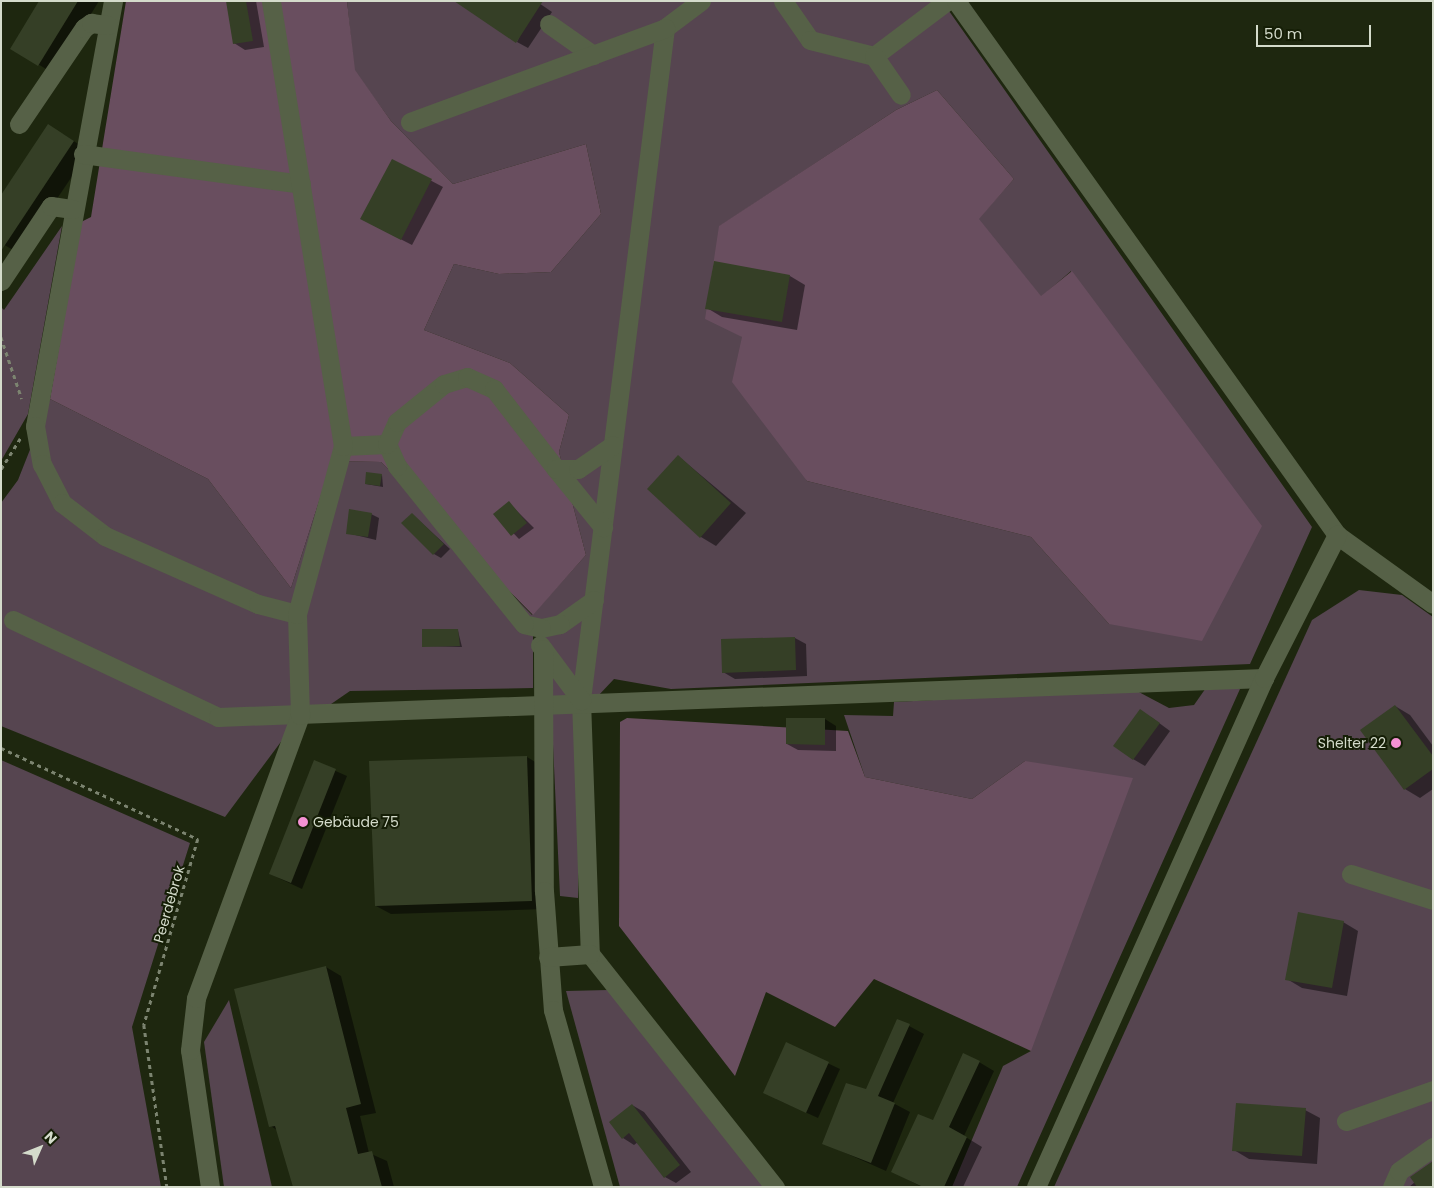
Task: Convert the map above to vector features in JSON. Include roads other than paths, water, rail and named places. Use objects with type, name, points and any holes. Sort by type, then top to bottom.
[{"type":"lane","points":[[113,1],[83,154],[35,426],[42,464],[62,503],[105,536],[258,604],[297,614]]},
{"type":"lane","points":[[210,1187],[190,1050],[196,998],[300,714],[297,614],[343,446],[271,1]]},
{"type":"lane","points":[[410,122],[665,28],[701,1]]},
{"type":"lane","points":[[783,1],[810,40],[874,56],[901,95]]},
{"type":"lane","points":[[874,56],[947,1]]},
{"type":"lane","points":[[956,1],[1336,535],[1433,604]]},
{"type":"lane","points":[[19,124],[84,28],[92,23],[108,25]]},
{"type":"lane","points":[[549,24],[593,55]]},
{"type":"lane","points":[[665,28],[581,700],[590,954],[775,1187]]},
{"type":"lane","points":[[83,154],[301,184]]},
{"type":"lane","points":[[1,281],[51,206],[73,209]]},
{"type":"lane","points":[[581,700],[524,624],[397,466],[387,444],[397,422],[444,384],[467,377],[494,389],[602,527]]},
{"type":"lane","points":[[343,446],[387,444]]},
{"type":"lane","points":[[556,469],[578,468],[613,444]]},
{"type":"lane","points":[[1036,1187],[1264,678],[1336,535]]},
{"type":"lane","points":[[524,624],[541,628],[560,624],[594,600]]},
{"type":"lane","points":[[13,620],[218,717],[581,700],[1264,678]]},
{"type":"lane","points":[[543,649],[540,703],[548,957],[553,1010],[603,1187]]},
{"type":"lane","points":[[1351,874],[1433,900]]},
{"type":"lane","points":[[548,957],[590,954]]},
{"type":"lane","points":[[1346,1121],[1433,1090]]},
{"type":"lane","points":[[1392,1187],[1399,1171],[1433,1146]]},
{"type":"place","name":"Shelter 22","points":[[1396,743]]},
{"type":"place","name":"Gebäude 75","points":[[303,822]]}]
